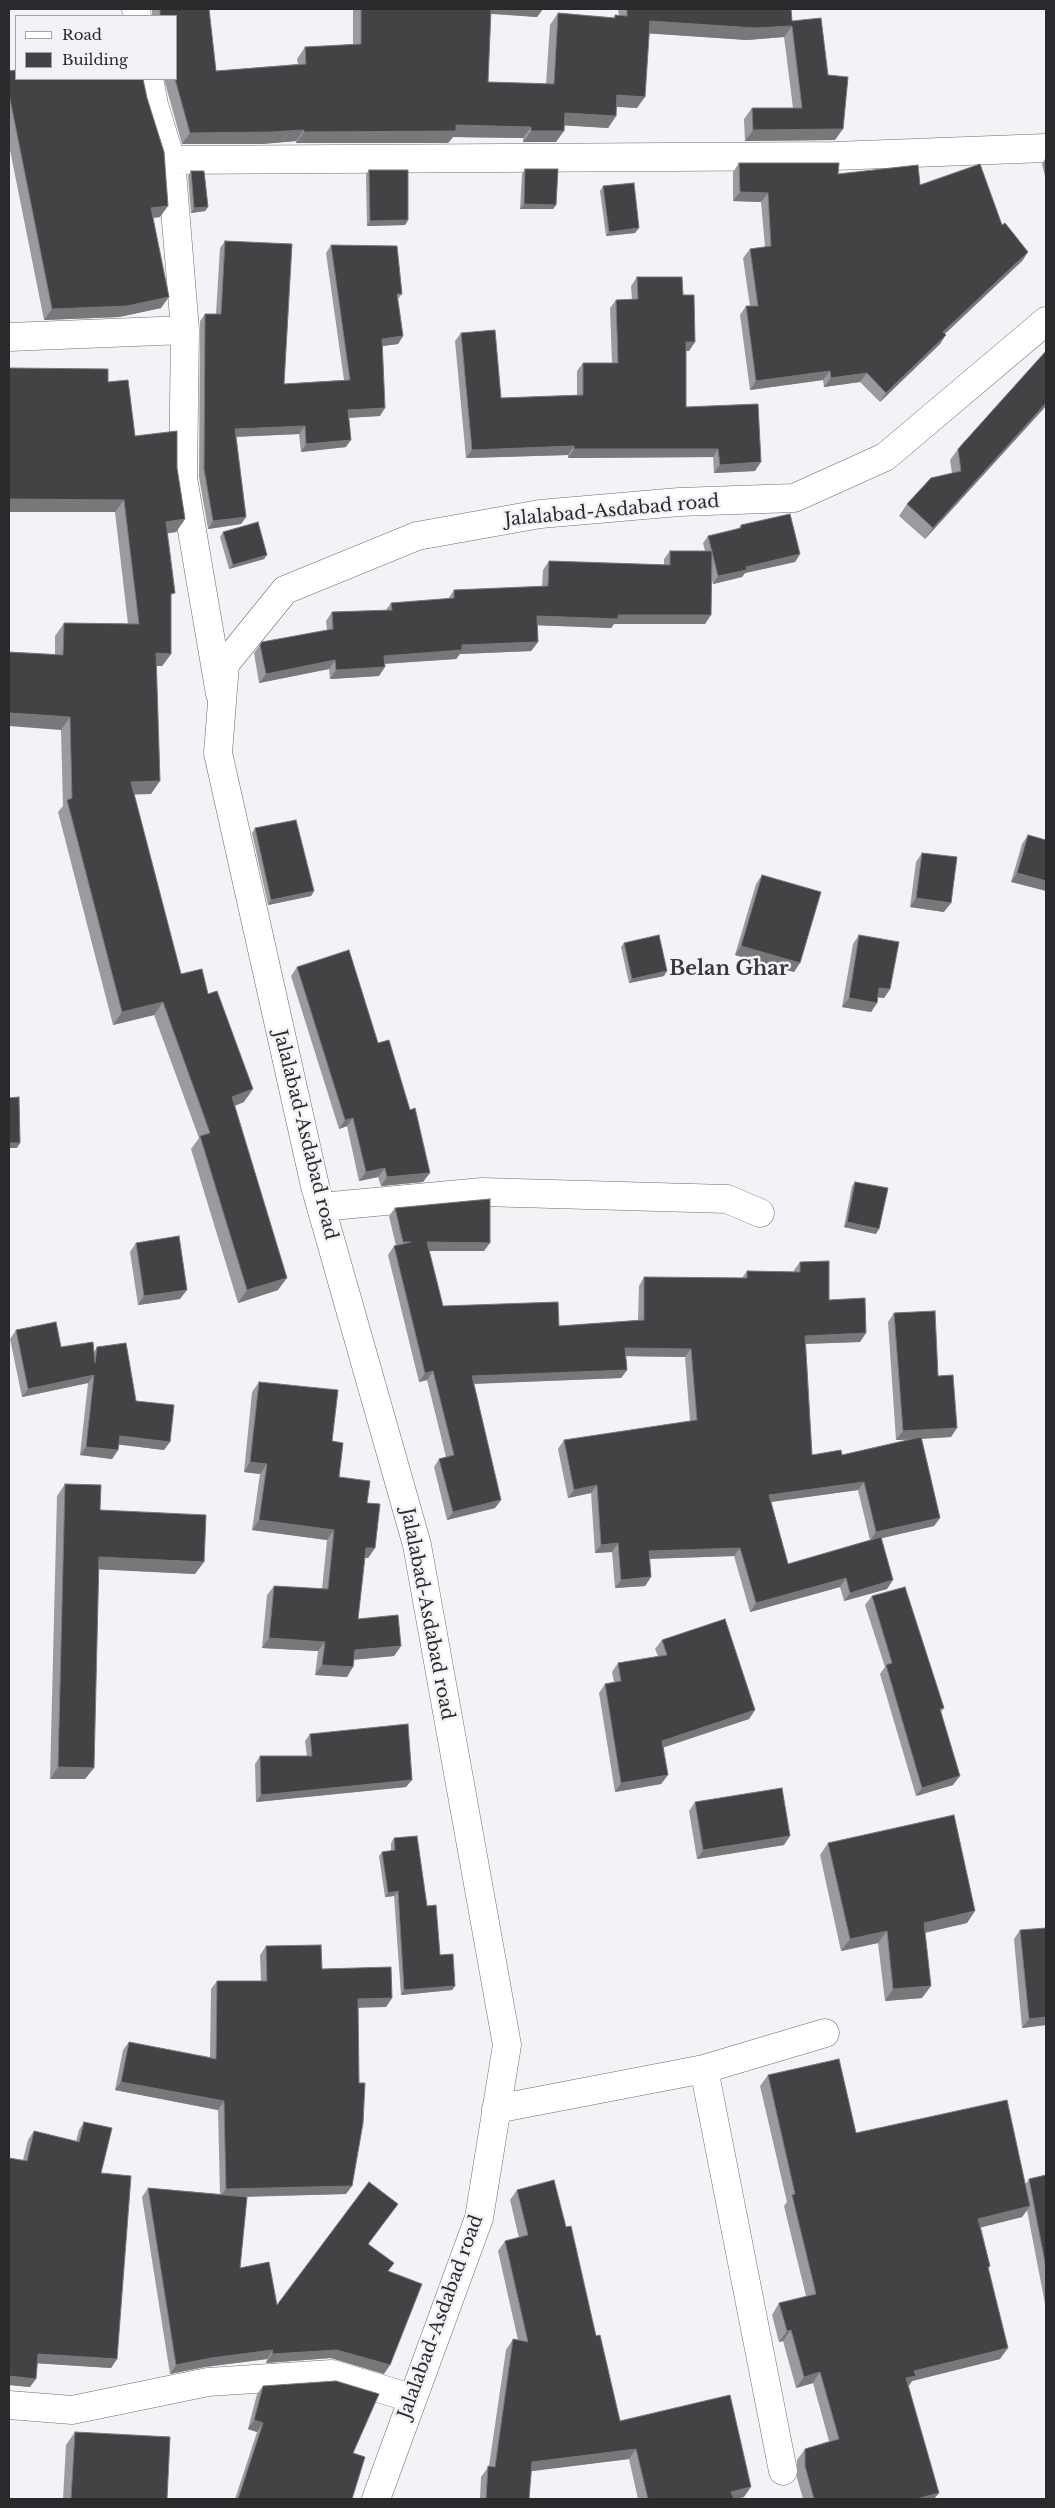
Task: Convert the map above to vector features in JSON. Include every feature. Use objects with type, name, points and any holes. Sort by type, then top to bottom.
[{"type":"street","points":[[149,80],[154,105],[171,160],[185,330],[183,478],[222,706]]},
{"type":"street","points":[[171,160],[834,156],[1046,148]]},
{"type":"street","name":"Jalalabad-Asdabad road","points":[[376,2499],[411,2398],[479,2218],[507,2045],[417,1545],[321,1207],[218,753],[225,664],[285,590],[417,536],[540,514],[679,502],[794,498],[885,458],[1046,321]]},
{"type":"street","points":[[9,337],[185,330]]},
{"type":"street","points":[[321,1207],[482,1192],[727,1199],[760,1213]]},
{"type":"street","points":[[496,2108],[704,2069],[825,2033]]},
{"type":"street","points":[[704,2069],[782,2471]]},
{"type":"street","points":[[9,2405],[72,2410],[208,2382],[332,2374],[411,2398]]},
{"type":"building","points":[[160,9],[209,9],[216,71],[306,64],[305,47],[361,44],[361,9],[491,9],[488,82],[554,84],[558,13],[615,18],[615,15],[627,16],[627,9],[791,9],[792,21],[821,18],[828,75],[848,77],[843,129],[753,130],[752,108],[802,108],[792,26],[755,28],[650,21],[645,97],[617,95],[616,116],[565,113],[564,131],[531,131],[531,127],[456,125],[456,131],[304,132],[304,130],[190,133],[175,80],[178,80],[178,15],[160,15]]},
{"type":"building","points":[[15,70],[15,80],[143,80],[164,152],[168,206],[151,208],[169,297],[127,306],[52,309],[9,94],[9,71]]},
{"type":"building","points":[[739,163],[839,163],[838,174],[918,165],[920,185],[980,164],[1002,225],[1005,223],[1028,252],[943,332],[946,335],[886,393],[867,373],[831,378],[830,371],[756,381],[746,306],[758,306],[750,249],[771,246],[768,193],[740,192]]},
{"type":"building","points":[[525,169],[558,169],[556,205],[524,204]]},
{"type":"building","points":[[369,170],[408,170],[408,220],[370,221]]},
{"type":"building","points":[[191,171],[204,171],[208,207],[194,208]]},
{"type":"building","points":[[634,183],[639,228],[609,232],[603,186]]},
{"type":"building","points":[[225,241],[292,244],[284,384],[350,380],[331,245],[397,246],[402,294],[397,294],[403,336],[382,339],[385,408],[348,410],[351,440],[306,444],[305,426],[235,429],[246,517],[213,521],[204,469],[205,314],[221,314]]},
{"type":"building","points":[[637,277],[682,277],[683,295],[694,295],[695,342],[686,342],[686,407],[758,404],[761,462],[720,465],[718,449],[574,449],[574,446],[472,450],[461,333],[495,330],[501,398],[583,395],[583,363],[618,363],[616,300],[638,299]]},
{"type":"building","points":[[1046,351],[1046,403],[933,528],[907,504],[931,478],[961,471],[958,449]]},
{"type":"building","points":[[9,368],[108,369],[108,382],[128,380],[135,436],[177,431],[177,468],[185,519],[166,522],[175,593],[171,594],[171,654],[156,653],[160,781],[131,782],[181,974],[202,969],[208,994],[217,991],[253,1089],[232,1097],[287,1278],[247,1290],[200,1136],[210,1133],[163,1002],[122,1012],[67,800],[72,798],[70,717],[9,713],[9,652],[63,655],[64,623],[139,624],[124,500],[9,499]]},
{"type":"building","points":[[790,514],[800,554],[746,567],[747,570],[718,576],[708,536],[741,528],[741,525]]},
{"type":"building","points":[[258,522],[267,555],[233,565],[223,532]]},
{"type":"building","points":[[670,551],[712,551],[711,615],[618,615],[618,619],[537,616],[538,642],[462,645],[462,650],[384,656],[385,667],[336,670],[335,660],[266,674],[260,645],[262,642],[333,629],[332,612],[392,610],[391,603],[454,598],[454,590],[548,586],[549,561],[670,565]]},
{"type":"building","points":[[296,820],[314,891],[271,900],[255,828]]},
{"type":"building","points":[[1028,835],[1046,840],[1046,881],[1017,873]]},
{"type":"building","points":[[922,853],[957,857],[951,903],[916,898]]},
{"type":"building","points":[[762,875],[821,892],[800,963],[741,946]]},
{"type":"building","points":[[659,935],[667,971],[632,979],[624,943]]},
{"type":"building","points":[[859,935],[899,942],[890,989],[879,988],[877,1003],[849,998]]},
{"type":"building","points":[[349,950],[378,1043],[389,1040],[410,1110],[415,1108],[430,1173],[387,1177],[385,1168],[366,1172],[353,1118],[345,1120],[297,967]]},
{"type":"building","points":[[19,1097],[20,1143],[9,1143],[9,1098]]},
{"type":"building","points":[[855,1182],[888,1188],[879,1229],[847,1222]]},
{"type":"building","points":[[490,1199],[490,1243],[427,1242],[443,1306],[558,1302],[559,1326],[644,1320],[644,1277],[747,1278],[747,1271],[800,1272],[800,1262],[829,1261],[829,1300],[865,1298],[866,1333],[805,1336],[812,1455],[841,1450],[842,1455],[921,1437],[940,1518],[876,1532],[864,1482],[769,1495],[788,1564],[881,1537],[893,1580],[850,1593],[846,1578],[756,1603],[740,1548],[649,1551],[651,1577],[621,1580],[618,1543],[601,1545],[597,1485],[574,1490],[564,1440],[697,1420],[691,1349],[625,1348],[627,1370],[472,1376],[501,1500],[453,1512],[439,1459],[454,1455],[433,1371],[425,1373],[394,1246],[411,1242],[403,1242],[395,1208]]},
{"type":"building","points":[[179,1236],[187,1290],[144,1296],[136,1243]]},
{"type":"building","points":[[935,1311],[938,1376],[953,1375],[957,1428],[903,1431],[894,1313]]},
{"type":"building","points":[[56,1322],[61,1347],[93,1342],[95,1363],[97,1347],[126,1343],[136,1401],[174,1405],[170,1442],[120,1436],[118,1450],[86,1447],[94,1375],[28,1389],[16,1330]]},
{"type":"building","points":[[259,1382],[338,1390],[332,1441],[343,1443],[339,1477],[370,1481],[367,1503],[380,1504],[375,1548],[366,1548],[358,1619],[398,1615],[401,1646],[355,1650],[353,1667],[322,1665],[325,1642],[269,1638],[274,1586],[328,1589],[334,1530],[259,1520],[267,1464],[250,1462]]},
{"type":"building","points":[[65,1484],[101,1485],[100,1510],[206,1515],[204,1562],[99,1557],[94,1768],[58,1767]]},
{"type":"building","points":[[905,1587],[944,1708],[940,1709],[960,1776],[922,1788],[886,1665],[892,1663],[872,1596]]},
{"type":"building","points":[[725,1619],[755,1710],[662,1741],[668,1775],[621,1783],[605,1684],[621,1681],[618,1663],[667,1655],[662,1640]]},
{"type":"building","points":[[408,1724],[412,1780],[261,1795],[260,1756],[312,1756],[310,1734]]},
{"type":"building","points":[[782,1788],[790,1836],[703,1850],[695,1802]]},
{"type":"building","points":[[954,1815],[975,1911],[924,1923],[931,1986],[893,1989],[887,1931],[850,1939],[828,1843]]},
{"type":"building","points":[[417,1836],[427,1906],[436,1905],[440,1955],[453,1954],[455,1986],[404,1990],[398,1891],[388,1893],[382,1852],[395,1850],[394,1838]]},
{"type":"building","points":[[1046,1928],[1046,2017],[1029,2019],[1020,1930]]},
{"type":"building","points":[[321,1945],[322,1969],[391,1967],[392,1998],[358,1999],[359,2083],[365,2083],[363,2123],[352,2186],[226,2189],[224,2101],[121,2082],[129,2042],[216,2059],[217,1981],[267,1981],[266,1946]]},
{"type":"building","points":[[839,2059],[856,2133],[1007,2100],[1030,2206],[978,2219],[1008,2348],[914,2371],[916,2376],[906,2378],[939,2493],[916,2499],[814,2499],[805,2466],[805,2449],[839,2439],[820,2372],[804,2377],[791,2330],[787,2331],[779,2303],[816,2294],[792,2195],[795,2194],[768,2075]]},
{"type":"building","points":[[84,2122],[112,2128],[101,2173],[131,2176],[117,2359],[38,2354],[36,2379],[9,2376],[9,2158],[27,2161],[34,2131],[79,2142]]},
{"type":"building","points":[[1046,2175],[1046,2268],[1029,2179]]},
{"type":"building","points":[[554,2180],[566,2227],[571,2226],[596,2336],[600,2335],[620,2421],[730,2395],[751,2487],[731,2492],[734,2499],[648,2499],[636,2449],[532,2462],[529,2499],[486,2499],[488,2466],[495,2467],[513,2339],[528,2342],[505,2241],[528,2235],[517,2190]]},
{"type":"building","points":[[369,2182],[398,2204],[368,2244],[394,2263],[388,2271],[422,2284],[390,2365],[337,2350],[272,2354],[273,2350],[211,2358],[176,2365],[148,2188],[247,2197],[240,2268],[269,2262],[277,2305]]},
{"type":"building","points":[[336,2381],[379,2394],[353,2453],[365,2457],[352,2499],[238,2499],[263,2423],[254,2420],[263,2386]]},
{"type":"building","points":[[75,2432],[170,2437],[167,2499],[71,2499]]},
{"type":"district","name":"Belan Ghar","points":[[729,969]]}]
